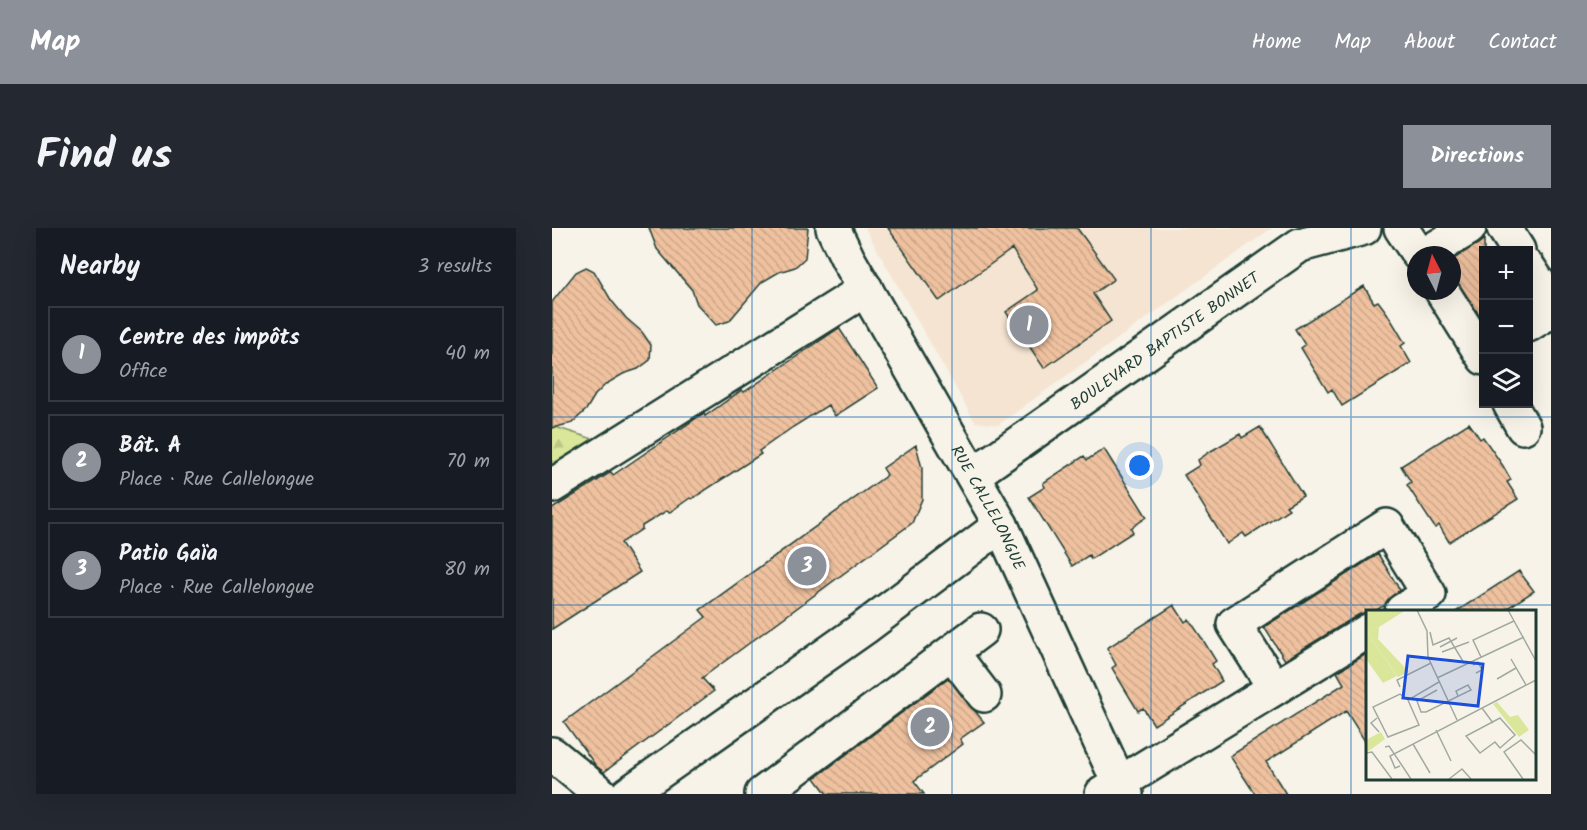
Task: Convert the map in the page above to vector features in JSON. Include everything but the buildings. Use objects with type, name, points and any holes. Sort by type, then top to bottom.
[{"type":"street","name":"RUE CALLELONGUE","points":[[833,228],[848,259],[1001,525],[1116,790]]},
{"type":"street","name":"BOULEVARD BAPTISTE BONNET","points":[[973,475],[1295,236],[1364,228]]},
{"type":"street","points":[[1401,228],[1413,246]]},
{"type":"street","points":[[1439,246],[1469,228]]},
{"type":"street","points":[[1504,228],[1515,246]]},
{"type":"street","points":[[1533,275],[1551,302]]},
{"type":"street","points":[[552,486],[866,289]]},
{"type":"street","points":[[1448,300],[1479,348]]},
{"type":"street","points":[[1533,322],[1551,312]]},
{"type":"street","points":[[628,794],[864,628],[1001,525]]},
{"type":"street","points":[[1274,687],[1234,624],[1387,526],[1429,594],[1404,610]]},
{"type":"street","points":[[762,794],[981,630]]},
{"type":"street","points":[[1116,790],[1274,687],[1366,632]]},
{"type":"street","points":[[952,653],[984,695]]},
{"type":"street","points":[[552,754],[601,794]]},
{"type":"shaded area","points":[[865,228],[1272,228],[998,425],[975,422]]},
{"type":"green space","points":[[552,426],[593,439],[552,465]]},
{"type":"place","name":"Centre des impôts","points":[[1029,325]]},
{"type":"place","name":"Patio Gaïa","points":[[807,566]]},
{"type":"place","name":"Bât. A","points":[[930,727]]}]
